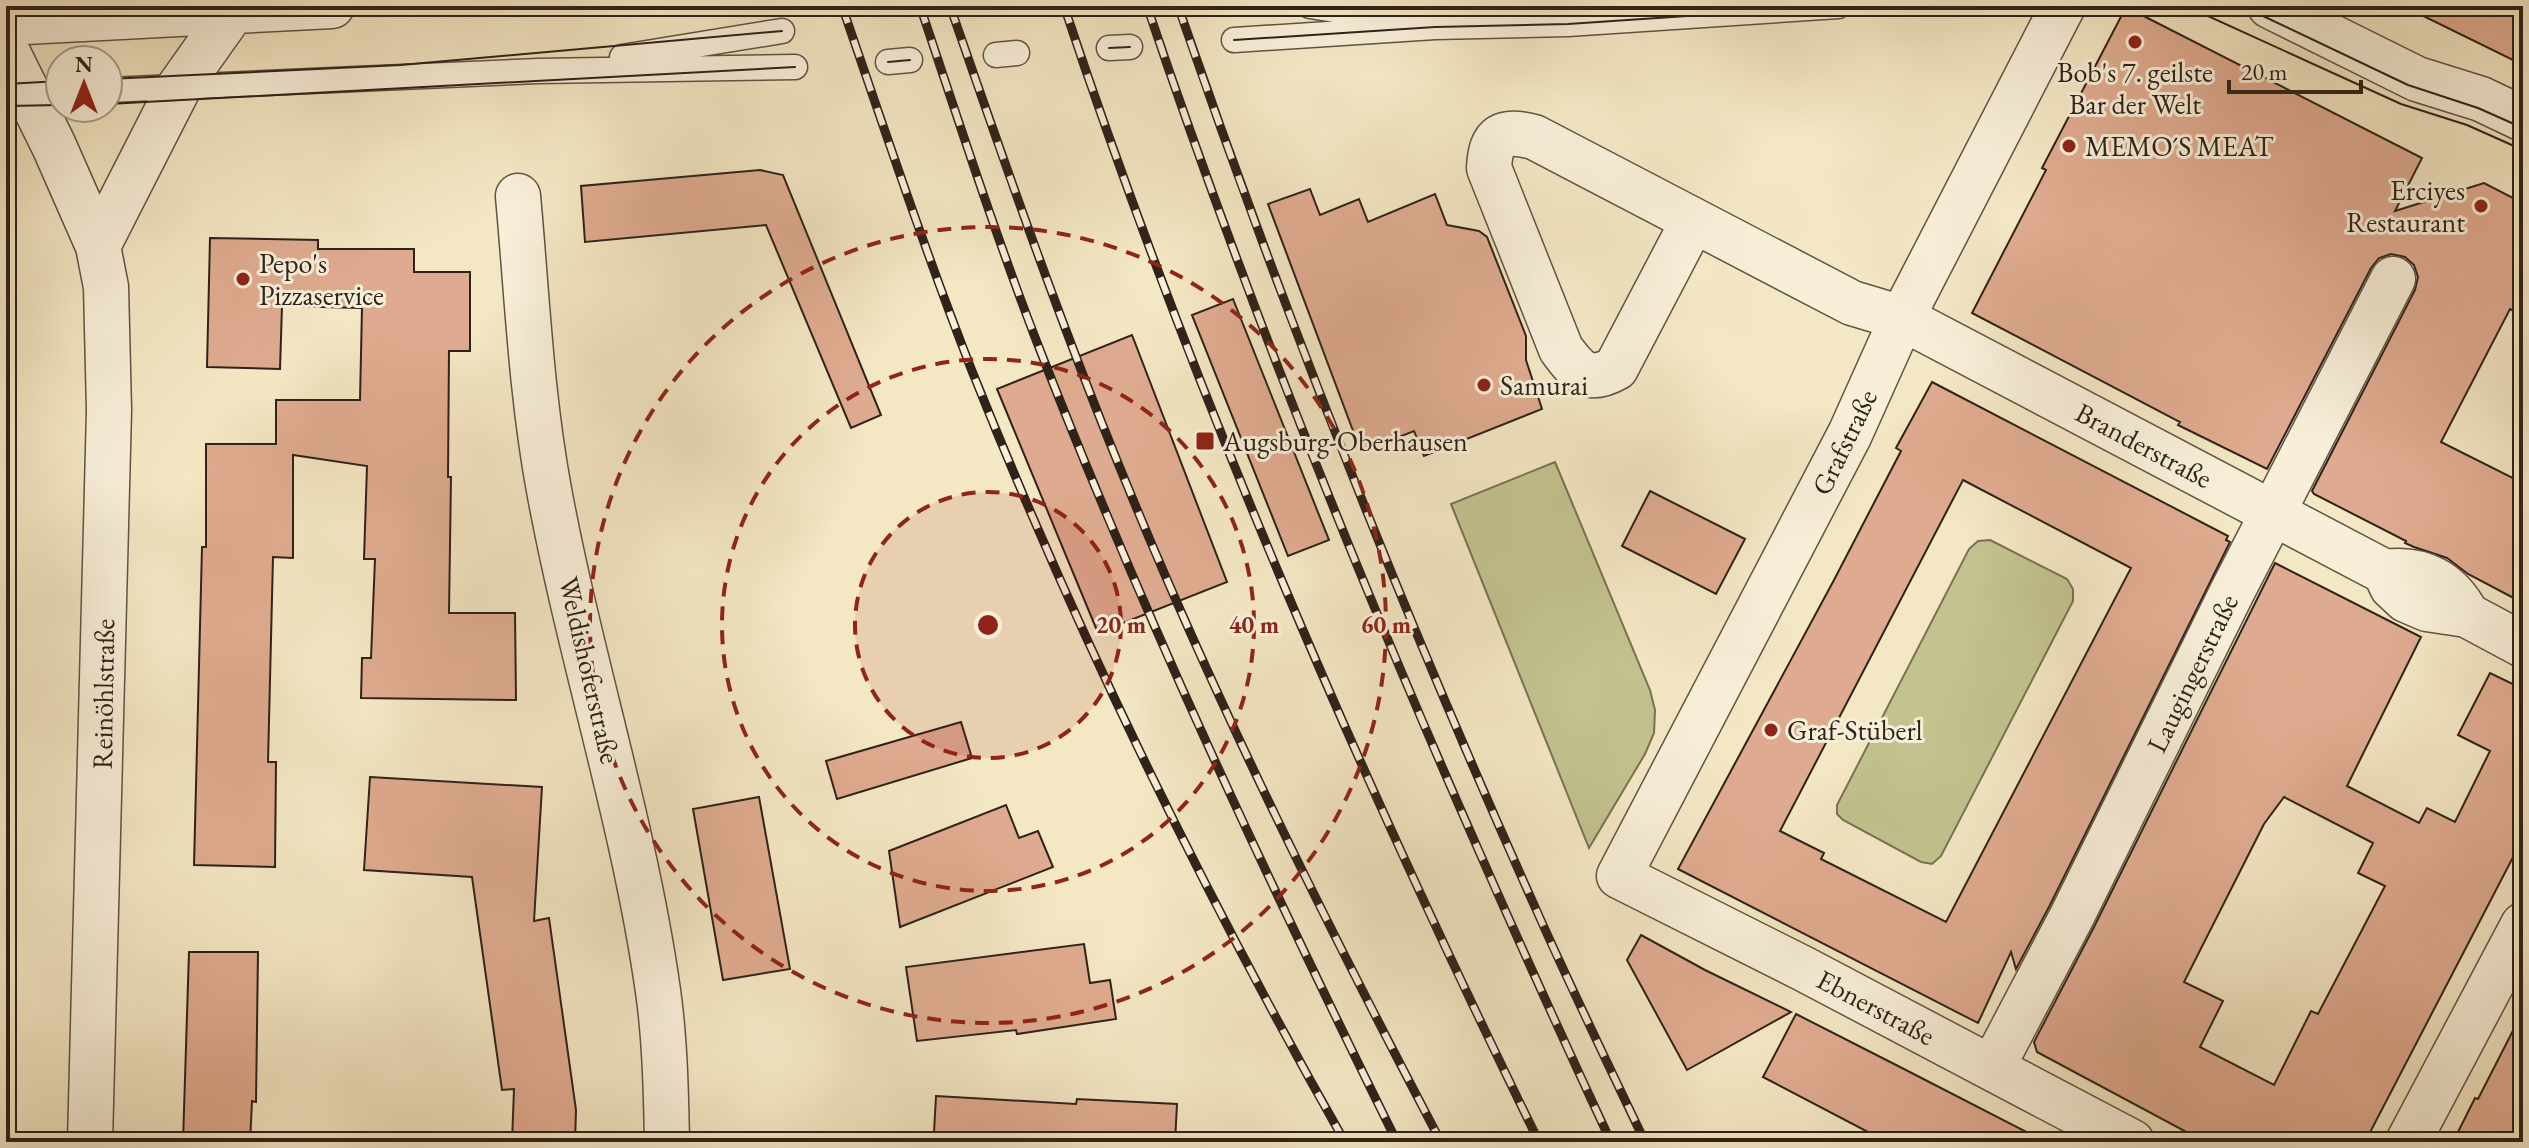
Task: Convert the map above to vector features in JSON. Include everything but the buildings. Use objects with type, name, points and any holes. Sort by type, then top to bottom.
[{"type":"street","points":[[6,23],[332,6]]},
{"type":"street","name":"Grafstraße","points":[[1619,876],[1850,434],[1902,318],[2063,6]]},
{"type":"street","points":[[2270,6],[2417,79],[2481,99],[2523,119]]},
{"type":"street","points":[[98,246],[179,87],[233,11]]},
{"type":"street","name":"Reinöhlstraße","points":[[6,49],[31,94],[98,246],[106,287],[109,410],[90,1142]]},
{"type":"street","name":"Branderstraße","points":[[1693,221],[1616,368],[1601,376],[1587,375],[1574,367],[1561,349],[1489,168],[1490,150],[1498,138],[1513,132],[1534,137],[1852,303],[1902,318],[2385,572],[2402,569],[2420,572],[2445,584],[2467,615],[2523,645]]},
{"type":"street","name":"Weldishoferstraße","points":[[518,196],[532,360],[549,488],[648,931],[658,992],[667,1142]]},
{"type":"street","name":"Laugingerstraße","points":[[1992,1068],[2072,916],[2393,279]]},
{"type":"street","name":"Ebnerstraße","points":[[1619,876],[2132,1142]]},
{"type":"street","points":[[2408,1142],[2523,925]]},
{"type":"lane","points":[[1310,6],[1435,27]]},
{"type":"lane","points":[[1568,24],[1616,6]]},
{"type":"lane","points":[[1234,40],[1435,27],[1568,24],[1838,6]]},
{"type":"lane","points":[[538,71],[782,31]]},
{"type":"lane","points":[[124,89],[538,71],[795,67]]},
{"type":"green space","points":[[1555,462],[1650,690],[1655,710],[1654,733],[1645,754],[1589,848],[1451,504]]},
{"type":"green space","points":[[1990,540],[2067,579],[2073,589],[2073,601],[1941,856],[1932,864],[1921,862],[1843,820],[1837,814],[1837,805],[1969,549],[1978,541]]},
{"type":"tram line","points":[[1234,40],[1435,27],[1568,24],[1838,6]]},
{"type":"tram line","points":[[2186,6],[2401,104],[2467,125],[2523,150]]},
{"type":"tram line","points":[[2242,6],[2408,85],[2478,108],[2523,128]]},
{"type":"tram line","points":[[124,78],[401,65],[782,31]]},
{"type":"tram line","points":[[1109,48],[1130,47]]},
{"type":"tram line","points":[[888,62],[910,60]]},
{"type":"tram line","points":[[124,103],[795,67]]},
{"type":"tram line","points":[[6,84],[44,82]]},
{"type":"tram line","points":[[6,106],[44,105]]},
{"type":"railway","points":[[842,6],[972,371],[1055,568],[1193,859],[1345,1142]]},
{"type":"railway","points":[[920,6],[1022,303],[1121,548],[1255,847],[1397,1142]]},
{"type":"railway","points":[[950,6],[1057,307],[1162,569],[1276,817],[1441,1142]]},
{"type":"railway","points":[[1064,6],[1168,296],[1282,582],[1407,864],[1539,1142]]},
{"type":"railway","points":[[1147,6],[1250,295],[1363,580],[1484,863],[1611,1142]]},
{"type":"railway","points":[[1178,6],[1302,348],[1438,685],[1575,996],[1645,1142]]},
{"type":"place","name":"Bob's 7. geilste Bar der Welt","points":[[2135,42]]},
{"type":"place","name":"MEMO´S MEAT","points":[[2069,146]]},
{"type":"place","name":"Erciyes Restaurant","points":[[2481,206]]},
{"type":"place","name":"Pepo's Pizzaservice","points":[[243,279]]},
{"type":"place","name":"Samurai","points":[[1484,385]]},
{"type":"place","name":"Augsburg-Oberhausen","points":[[1205,441]]},
{"type":"place","name":"Graf-Stüberl","points":[[1771,730]]}]
